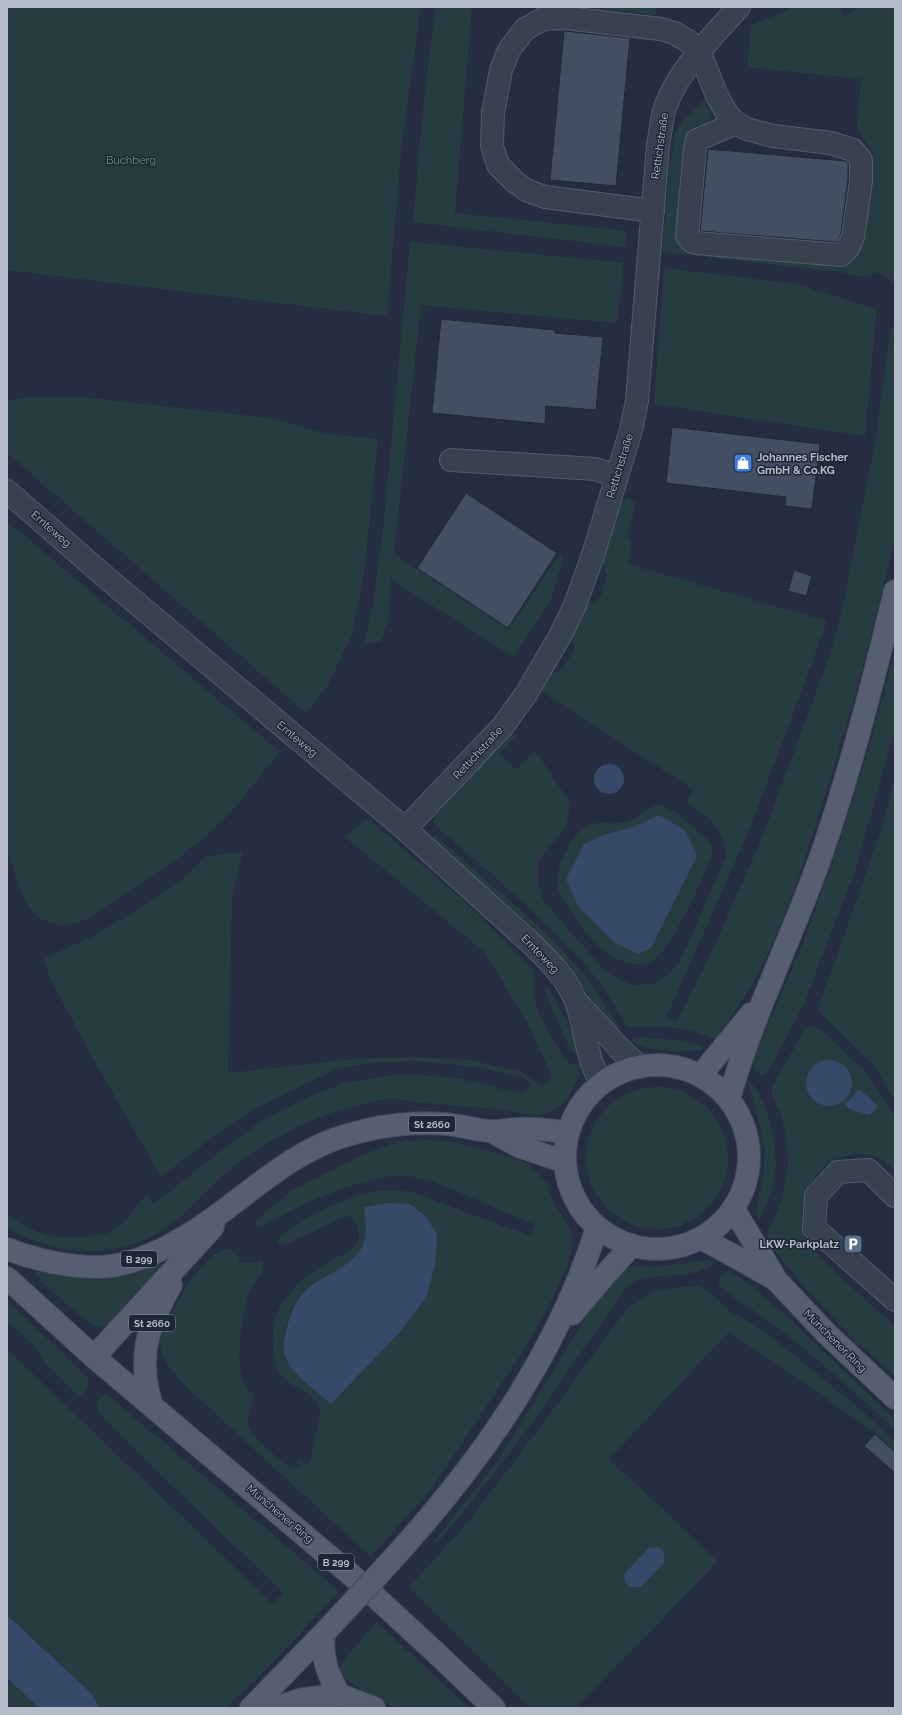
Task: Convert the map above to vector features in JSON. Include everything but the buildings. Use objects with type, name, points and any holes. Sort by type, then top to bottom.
[{"type":"main road","points":[[729,1099],[764,997],[795,926],[823,850],[858,736],[895,591]]},
{"type":"main road","points":[[700,1076],[737,1033],[764,997]]},
{"type":"main road","points":[[666,1066],[686,1070],[700,1076],[729,1099],[741,1121],[748,1152],[745,1182],[733,1208],[716,1227],[692,1242],[669,1248],[650,1249],[617,1240],[597,1227],[583,1212],[569,1185],[565,1162],[568,1133],[576,1114],[584,1102],[602,1084],[622,1072],[640,1067],[666,1066]]},
{"type":"main road","name":"St 2660","points":[[94,1357],[193,1249],[252,1188],[273,1172],[300,1155],[354,1133],[397,1125],[444,1124],[491,1132]]},
{"type":"main road","points":[[491,1132],[536,1129],[568,1133]]},
{"type":"main road","points":[[491,1132],[518,1146],[565,1162]]},
{"type":"main road","name":"B 299","points":[[7,1249],[32,1257],[77,1266],[100,1267],[136,1260],[175,1242],[197,1229],[220,1214],[252,1188]]},
{"type":"main road","name":"Münchener Ring","points":[[733,1208],[776,1281],[825,1332],[895,1398]]},
{"type":"main road","points":[[251,1708],[421,1529],[461,1480],[500,1424],[554,1335],[582,1272],[597,1227]]},
{"type":"main road","name":"Münchener Ring","points":[[700,1238],[776,1281]]},
{"type":"main road","points":[[554,1335],[604,1275],[632,1245]]},
{"type":"main road","name":"St 2660","points":[[152,1406],[148,1393],[144,1368],[146,1342],[161,1302],[193,1249]]},
{"type":"main road","name":"B 299","points":[[7,1278],[94,1357],[152,1406]]},
{"type":"main road","name":"Münchener Ring","points":[[152,1406],[356,1579],[434,1650],[494,1708]]},
{"type":"main road","points":[[324,1632],[323,1650],[326,1670],[340,1695]]},
{"type":"main road","points":[[275,1708],[303,1699],[340,1695],[374,1708]]},
{"type":"street","name":"Rettichstraße","points":[[405,829],[503,726],[526,694],[560,636],[575,605],[594,552],[631,430],[637,401],[652,211],[658,145],[663,114],[673,90],[699,50],[739,7]]},
{"type":"street","points":[[652,211],[544,197],[528,191],[515,182],[498,165],[492,146],[493,113],[501,70],[509,50],[525,29],[543,19],[565,18],[661,29],[674,33],[688,41],[699,50],[717,96],[728,115],[736,123],[747,129],[773,136],[831,143],[853,150],[861,160],[861,181],[852,237],[848,248],[841,255],[696,243],[686,236],[697,140],[736,123]]},
{"type":"street","points":[[451,460],[595,469],[617,476]]},
{"type":"street","name":"Ernteweg","points":[[7,491],[115,585],[405,829],[540,952],[566,982],[575,1000],[592,1064],[602,1084]]},
{"type":"street","name":"Ernteweg","points":[[575,1000],[621,1050],[640,1067]]},
{"type":"street","points":[[895,1196],[868,1170],[838,1172],[816,1196],[814,1228],[895,1300]]},
{"type":"green space","name":"Buchberg","points":[[7,7],[421,7],[402,143],[387,316],[7,270]]},
{"type":"green space","points":[[436,7],[472,7],[455,213],[627,231],[625,247],[413,222],[425,87]]},
{"type":"green space","points":[[585,7],[657,7],[656,15]]},
{"type":"green space","points":[[794,7],[839,7],[844,16],[860,7],[895,7],[895,284],[878,272],[867,277],[839,272],[662,252],[669,169],[676,131],[684,119],[703,101],[710,113],[708,125],[695,124],[683,244],[843,260],[863,241],[872,155],[857,126],[861,79],[747,67],[751,25]]},
{"type":"green space","points":[[410,242],[624,263],[617,323],[421,305],[394,554],[508,629],[560,554],[564,557],[550,602],[514,657],[391,580],[388,620],[381,641],[364,644],[373,603],[383,529]]},
{"type":"green space","points":[[664,268],[796,284],[877,309],[865,436],[654,404]]},
{"type":"green space","points":[[895,321],[895,535],[878,609],[853,702],[797,883],[771,947],[756,977],[716,1039],[704,1034],[673,1027],[628,1027],[600,984],[581,960],[529,908],[436,826],[433,822],[434,817],[507,735],[519,734],[499,754],[516,770],[535,750],[570,803],[567,824],[538,863],[538,881],[543,900],[605,971],[631,985],[654,984],[668,975],[680,961],[726,857],[722,837],[709,819],[686,803],[694,790],[537,689],[548,672],[560,672],[575,649],[572,635],[583,616],[587,605],[600,598],[607,576],[601,561],[620,503],[629,497],[636,504],[627,535],[632,545],[628,564],[827,621],[746,837],[666,1018],[677,1022],[718,938],[763,835],[830,655],[843,605],[876,437],[890,332]]},
{"type":"green space","points":[[31,397],[91,398],[269,418],[327,434],[378,439],[364,574],[352,635],[327,687],[306,713],[7,453],[7,401]]},
{"type":"green space","points":[[7,521],[280,752],[226,817],[203,839],[152,877],[98,913],[83,921],[67,925],[56,924],[44,920],[32,911],[27,904],[19,886],[7,849]]},
{"type":"green space","points":[[895,648],[895,730],[856,868],[804,1004],[774,1061],[766,1073],[762,1075],[754,1069],[754,1057],[800,950],[832,864],[866,757]]},
{"type":"green space","points":[[895,779],[895,1101],[873,1064],[820,1013],[818,1008],[880,834]]},
{"type":"green space","points":[[654,806],[663,806],[677,813],[706,838],[712,847],[712,855],[687,912],[661,953],[647,963],[632,964],[617,959],[598,946],[561,898],[557,886],[557,879],[564,854],[574,838],[584,827],[595,823],[629,821]],"holes":[[[659,815],[566,879],[603,835],[631,828]]]},
{"type":"green space","points":[[365,820],[371,821],[464,901],[529,965],[534,978],[535,1001],[550,1034],[569,1063],[582,1064],[574,1087],[565,1101],[553,1111],[539,1115],[399,1099],[370,1102],[334,1112],[297,1127],[252,1153],[232,1168],[182,1216],[154,1235],[134,1244],[113,1249],[91,1251],[48,1245],[27,1238],[7,1228],[7,1213],[35,1231],[54,1236],[75,1238],[110,1232],[124,1221],[147,1194],[154,1204],[233,1141],[266,1118],[308,1097],[344,1083],[393,1075],[422,1075],[462,1079],[517,1093],[525,1092],[530,1088],[530,1083],[527,1079],[477,1067],[415,1061],[376,1062],[337,1069],[258,1107],[213,1137],[161,1177],[91,1055],[51,980],[43,959],[93,936],[132,913],[184,878],[207,856],[243,852],[232,898],[228,1073],[354,1059],[417,1057],[470,1060],[522,1072],[542,1087],[552,1077],[528,1024],[485,953],[345,837]]},
{"type":"green space","points":[[435,835],[534,922],[563,951],[585,976],[619,1026],[618,1031],[559,957],[432,840]]},
{"type":"green space","points":[[545,983],[566,1019],[580,1052],[575,1053],[569,1047],[547,997]]},
{"type":"green space","points":[[810,1026],[821,1030],[865,1071],[895,1116],[895,1169],[877,1158],[859,1154],[842,1157],[827,1165],[814,1178],[805,1194],[802,1213],[804,1233],[818,1253],[895,1326],[895,1376],[854,1340],[809,1292],[768,1243],[766,1235],[781,1203],[788,1165],[787,1145],[783,1122],[772,1093],[772,1086],[806,1027]]},
{"type":"green space","points":[[637,1038],[680,1041],[705,1048],[687,1051],[656,1050],[637,1045],[629,1041]]},
{"type":"green space","points":[[747,1079],[757,1091],[765,1106],[772,1131],[776,1158],[774,1183],[758,1222],[756,1207],[764,1173],[765,1153],[758,1117]]},
{"type":"green space","points":[[650,1087],[664,1087],[678,1090],[690,1095],[702,1103],[712,1113],[723,1131],[727,1144],[727,1172],[723,1185],[712,1203],[702,1213],[690,1221],[678,1226],[664,1229],[650,1229],[636,1226],[624,1221],[612,1213],[602,1203],[594,1191],[589,1179],[586,1165],[586,1151],[589,1137],[594,1125],[602,1113],[612,1103],[624,1095],[636,1090]]},
{"type":"green space","points":[[427,1140],[453,1142],[518,1159],[529,1164],[547,1183],[552,1199],[570,1229],[573,1242],[568,1265],[551,1302],[522,1353],[432,1488],[371,1557],[183,1383],[163,1357],[160,1341],[168,1321],[185,1289],[203,1264],[213,1255],[223,1250],[232,1250],[238,1254],[240,1262],[253,1263],[261,1260],[263,1262],[264,1269],[252,1286],[248,1298],[240,1346],[240,1369],[242,1378],[247,1388],[254,1396],[249,1413],[248,1424],[253,1435],[270,1452],[287,1465],[292,1468],[300,1468],[296,1463],[300,1459],[307,1465],[311,1459],[320,1412],[314,1399],[288,1382],[278,1371],[275,1362],[273,1342],[275,1320],[278,1311],[287,1296],[306,1277],[321,1266],[345,1254],[354,1247],[359,1239],[359,1235],[355,1222],[348,1216],[331,1222],[285,1244],[279,1244],[277,1241],[296,1225],[324,1209],[367,1193],[387,1190],[415,1193],[530,1236],[535,1225],[435,1182],[415,1177],[400,1176],[383,1177],[347,1187],[308,1202],[263,1226],[259,1226],[254,1222],[291,1191],[365,1154],[397,1142]],"holes":[[[366,1239],[426,1298],[400,1332],[331,1404],[293,1369],[285,1359],[284,1332],[295,1303],[310,1286],[354,1258]]]},
{"type":"green space","points":[[707,1260],[715,1261],[709,1267],[689,1274],[642,1279],[634,1282],[624,1291],[530,1426],[469,1505],[437,1543],[434,1541],[499,1459],[597,1299],[623,1269],[634,1266],[657,1267]]},
{"type":"green space","points":[[158,1262],[161,1265],[160,1269],[109,1324],[100,1328],[78,1314],[35,1274],[39,1270],[71,1276],[99,1276],[127,1271]]},
{"type":"green space","points":[[729,1270],[748,1283],[791,1320],[895,1420],[895,1429],[792,1339],[720,1286],[718,1283],[720,1278]]},
{"type":"green space","points":[[697,1286],[709,1292],[727,1309],[759,1328],[828,1382],[895,1440],[895,1451],[870,1429],[729,1332],[609,1459],[718,1561],[579,1705],[582,1708],[529,1708],[409,1587],[468,1522],[550,1414],[625,1311],[642,1297],[650,1293],[666,1289]]},
{"type":"green space","points":[[7,1300],[88,1377],[87,1388],[80,1398],[47,1366],[35,1347],[7,1321]]},
{"type":"green space","points":[[7,1349],[273,1604],[283,1593],[99,1413],[96,1406],[98,1400],[102,1396],[106,1394],[109,1396],[339,1592],[256,1680],[226,1708],[100,1708],[90,1692],[7,1614]]},
{"type":"green space","points":[[377,1622],[469,1708],[397,1708],[360,1689],[342,1676],[339,1669],[348,1654]]},
{"type":"green space","points":[[7,1678],[39,1708],[7,1708]]},
{"type":"water","points":[[609,764],[620,768],[624,779],[620,790],[609,794],[598,790],[594,779],[598,768]]},
{"type":"water","points":[[659,815],[685,830],[697,856],[651,948],[638,954],[614,942],[578,906],[566,879],[584,844],[603,835],[631,828]]},
{"type":"water","points":[[829,1060],[842,1064],[848,1070],[852,1083],[848,1096],[842,1102],[829,1106],[816,1102],[810,1096],[806,1083],[810,1070],[816,1064]]},
{"type":"water","points":[[859,1089],[878,1106],[870,1115],[851,1110],[845,1105]]},
{"type":"water","points":[[389,1203],[410,1204],[426,1217],[437,1235],[435,1265],[426,1298],[400,1332],[331,1404],[293,1370],[286,1359],[284,1349],[287,1327],[294,1308],[304,1292],[312,1285],[351,1261],[361,1249],[366,1234],[364,1207]]},
{"type":"water","points":[[658,1547],[664,1552],[664,1563],[641,1587],[630,1587],[625,1582],[624,1574],[649,1548]]},
{"type":"water","points":[[7,1615],[90,1692],[100,1708],[39,1708],[7,1678]]},
{"type":"place","name":"Johannes Fischer GmbH & Co.KG","points":[[743,463]]},
{"type":"place","name":"LKW-Parkplatz","points":[[853,1244]]}]
